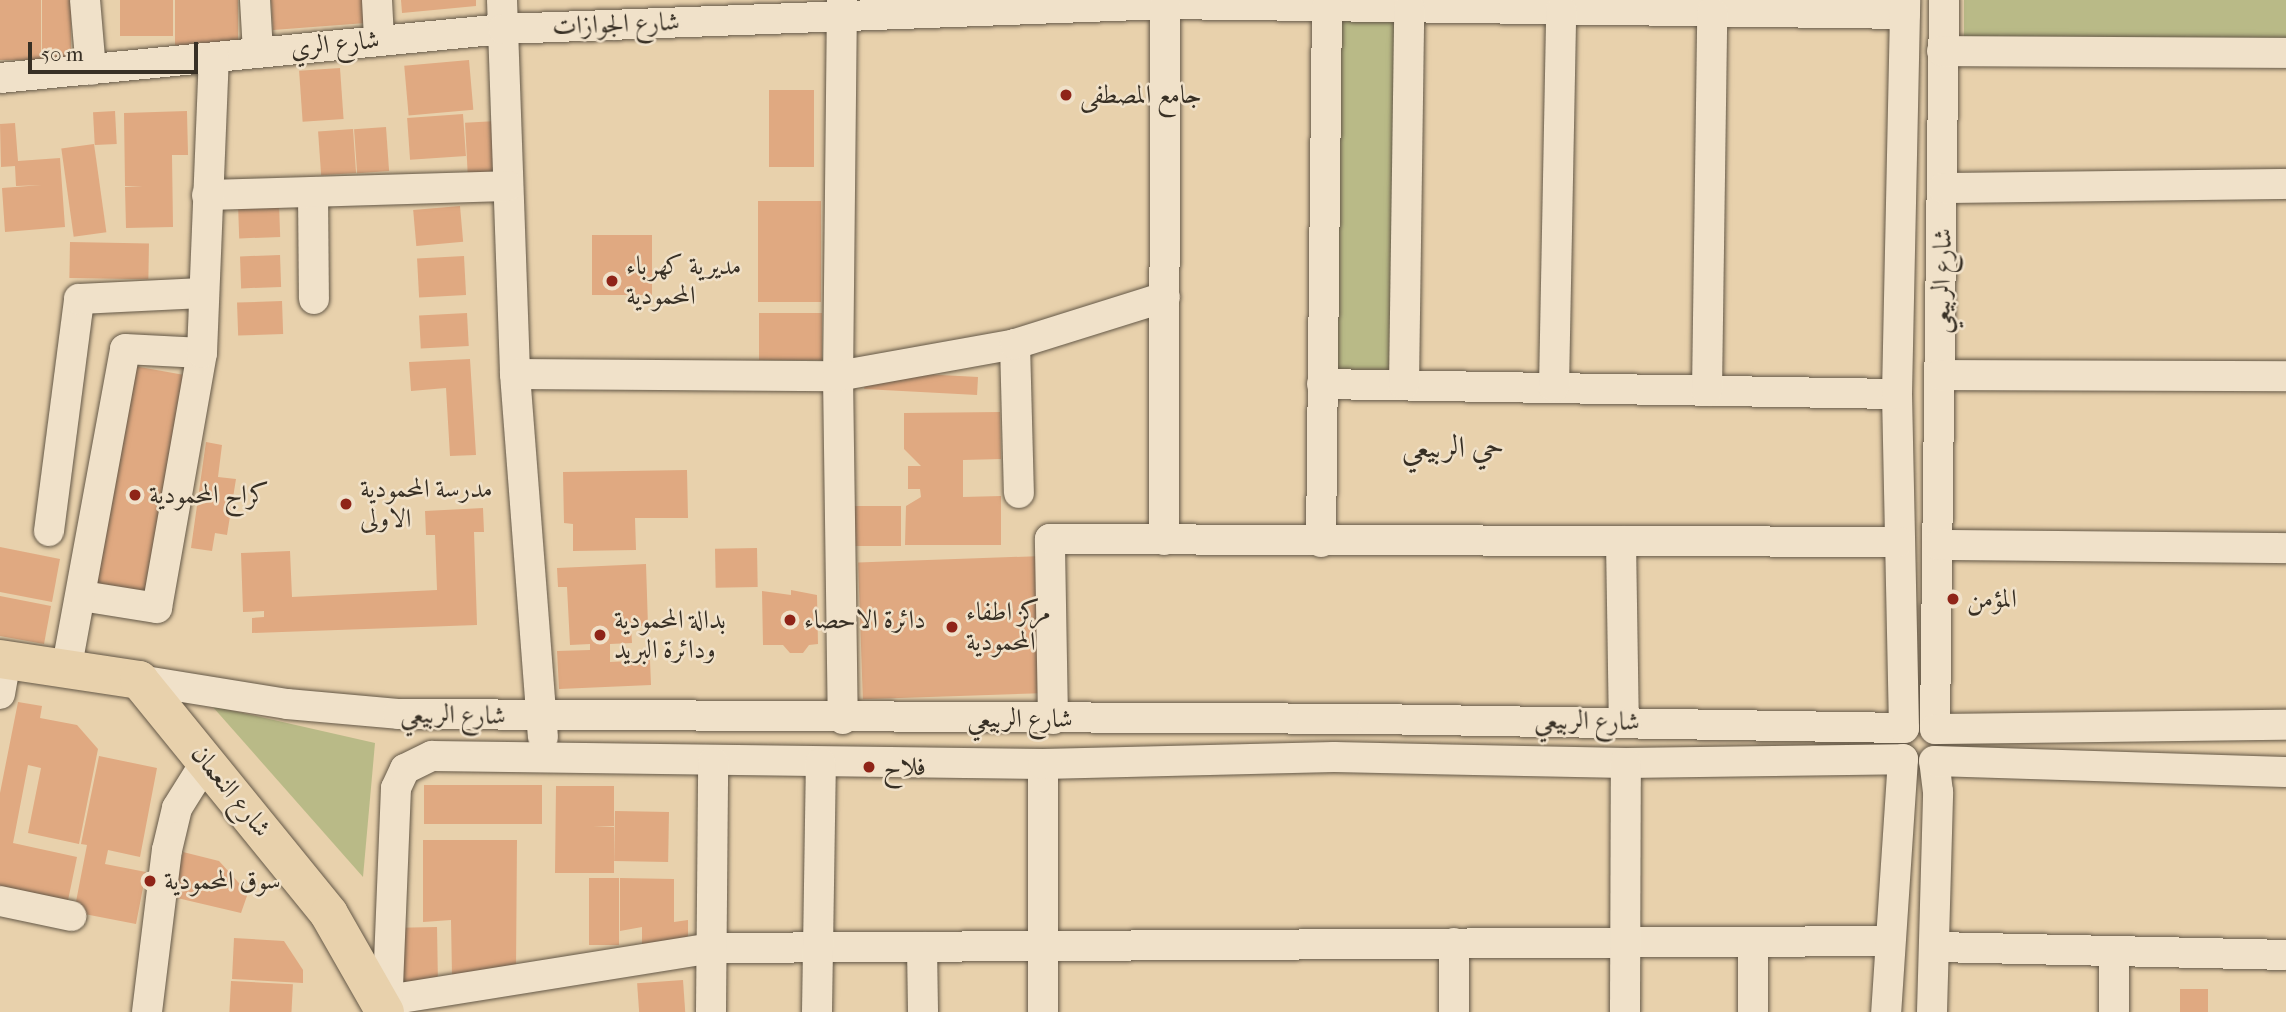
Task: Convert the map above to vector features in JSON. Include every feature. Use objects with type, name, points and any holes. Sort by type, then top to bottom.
[{"type":"main road","points":[[2,671],[66,671],[139,680]]},
{"type":"main road","name":"شارع النعمان","points":[[139,680],[207,760],[329,914],[387,1008]]},
{"type":"street","points":[[85,0],[91,71]]},
{"type":"street","points":[[255,0],[258,52]]},
{"type":"street","points":[[377,0],[380,39]]},
{"type":"street","points":[[1164,540],[1165,4]]},
{"type":"street","name":"شارع الجوازات","points":[[503,14],[1165,4],[1905,13]]},
{"type":"street","points":[[1321,542],[1327,7]]},
{"type":"street","points":[[842,8],[838,376],[843,719]]},
{"type":"street","points":[[1404,385],[1409,8]]},
{"type":"street","points":[[1554,387],[1561,10]]},
{"type":"street","points":[[1707,391],[1712,12]]},
{"type":"street","points":[[1905,13],[1912,38],[1923,43],[1943,38],[2286,53]]},
{"type":"street","name":"شارع الربيعي","points":[[1890,726],[1901,695],[1897,394],[1905,13]]},
{"type":"street","points":[[503,14],[515,374],[543,758]]},
{"type":"street","name":"شارع الري","points":[[0,78],[91,71],[380,39],[503,14]]},
{"type":"street","points":[[1903,77],[1913,62],[1924,59],[1935,63],[1943,38]]},
{"type":"street","name":"شارع الربيعي","points":[[1932,1012],[1936,947],[1938,792],[1934,761],[1950,727],[1939,696],[1943,38]]},
{"type":"street","points":[[82,596],[157,608],[202,353],[214,57]]},
{"type":"street","points":[[1943,188],[2286,184]]},
{"type":"street","points":[[207,195],[508,186]]},
{"type":"street","points":[[313,192],[314,299]]},
{"type":"street","points":[[515,374],[838,376],[1015,344],[1165,296]]},
{"type":"street","points":[[49,531],[79,299],[202,305]]},
{"type":"street","points":[[1015,344],[1019,493]]},
{"type":"street","points":[[66,671],[82,596],[125,349],[202,353]]},
{"type":"street","points":[[1940,375],[2286,376]]},
{"type":"street","points":[[1322,384],[1897,394]]},
{"type":"street","points":[[1053,719],[1050,539],[1898,542]]},
{"type":"street","points":[[1621,541],[1624,722]]},
{"type":"street","points":[[1938,545],[2286,548]]},
{"type":"street","name":"شارع الربيعي","points":[[139,680],[342,710],[542,717],[1372,719],[1890,726],[1923,722],[1950,727],[2286,725]]},
{"type":"street","points":[[1901,695],[1906,709],[1917,713],[1933,707],[1939,696]]},
{"type":"street","points":[[1311,758],[1325,751],[1330,740],[1326,729],[1312,719]]},
{"type":"street","points":[[1366,758],[1350,747],[1348,735],[1354,725],[1372,719]]},
{"type":"street","points":[[1886,1012],[1888,941],[1899,792],[1889,754],[1893,743],[1888,732],[1890,726]]},
{"type":"street","points":[[1899,792],[1908,777],[1919,774],[1930,778],[1938,792],[1964,765],[1949,757],[1945,745],[1950,727]]},
{"type":"street","name":"شارع الربيعي","points":[[387,1008],[396,788],[400,775],[410,764],[432,756],[713,762],[1043,764],[1311,758],[1626,763],[1890,760],[1922,766],[1934,761],[1964,765],[2286,772]]},
{"type":"street","points":[[147,1012],[169,840],[177,808],[207,760]]},
{"type":"street","points":[[711,1012],[713,762]]},
{"type":"street","points":[[817,1012],[821,763]]},
{"type":"street","points":[[1625,1012],[1626,763]]},
{"type":"street","points":[[1043,764],[1043,1012]]},
{"type":"street","points":[[0,901],[71,916]]},
{"type":"street","points":[[387,1008],[711,948],[1888,941]]},
{"type":"street","points":[[1753,942],[1753,1012]]},
{"type":"street","points":[[1454,943],[1454,1012]]},
{"type":"street","points":[[922,947],[923,1012]]},
{"type":"street","points":[[1936,947],[2286,955]]},
{"type":"street","points":[[2114,953],[2114,1012]]},
{"type":"green space","points":[[1964,0],[2286,0],[2286,43],[1964,43]]},
{"type":"green space","points":[[1327,7],[1409,8],[1402,385],[1320,384]]},
{"type":"green space","points":[[212,706],[375,743],[363,877]]},
{"type":"building","points":[[0,0],[41,0],[41,60],[0,60]]},
{"type":"building","points":[[42,0],[71,0],[71,57],[42,57]]},
{"type":"building","points":[[120,0],[173,0],[173,36],[120,36]]},
{"type":"building","points":[[175,0],[238,0],[238,45],[175,45]]},
{"type":"building","points":[[271,0],[364,0],[366,23],[273,30]]},
{"type":"building","points":[[401,0],[476,0],[476,6],[402,13]]},
{"type":"building","points":[[469,60],[473,110],[409,115],[404,66]]},
{"type":"building","points":[[340,68],[344,119],[303,122],[299,71]]},
{"type":"building","points":[[769,90],[814,90],[814,167],[769,167]]},
{"type":"building","points":[[115,111],[117,144],[95,145],[93,112]]},
{"type":"building","points":[[187,111],[188,155],[172,155],[173,227],[126,228],[125,187],[143,187],[125,186],[124,113]]},
{"type":"building","points":[[463,114],[466,156],[410,160],[407,118]]},
{"type":"building","points":[[497,121],[500,175],[468,177],[465,123]]},
{"type":"building","points":[[15,123],[18,161],[60,158],[65,227],[5,232],[2,188],[42,185],[16,186],[15,166],[1,167],[0,124]]},
{"type":"building","points":[[386,127],[389,171],[357,173],[354,129]]},
{"type":"building","points":[[353,129],[356,173],[321,175],[318,131]]},
{"type":"building","points":[[94,144],[106,232],[74,237],[61,149]]},
{"type":"building","points":[[758,201],[821,201],[821,302],[758,302]]},
{"type":"building","points":[[279,203],[280,237],[239,238],[238,204]]},
{"type":"building","points":[[460,206],[463,242],[416,246],[413,210]]},
{"type":"building","points":[[592,235],[652,235],[652,295],[592,295]]},
{"type":"building","points":[[70,242],[149,243],[148,279],[69,278]]},
{"type":"building","points":[[280,255],[281,287],[241,288],[240,256]]},
{"type":"building","points":[[464,256],[466,295],[419,297],[417,258]]},
{"type":"building","points":[[282,301],[283,334],[238,336],[237,303]]},
{"type":"building","points":[[467,313],[469,346],[421,348],[419,316]]},
{"type":"building","points":[[759,313],[822,313],[822,360],[759,360]]},
{"type":"building","points":[[470,359],[476,455],[450,456],[446,388],[411,391],[409,362]]},
{"type":"building","points":[[134,366],[187,375],[149,594],[95,585]]},
{"type":"building","points":[[865,371],[978,377],[977,395],[864,389]]},
{"type":"building","points":[[1000,412],[1001,459],[963,460],[963,497],[1001,496],[1001,545],[905,545],[906,506],[921,497],[920,489],[908,489],[908,466],[921,466],[904,449],[904,413]]},
{"type":"building","points":[[206,442],[222,445],[218,477],[236,479],[227,535],[215,533],[212,551],[191,548]]},
{"type":"building","points":[[687,470],[688,518],[635,518],[636,550],[573,551],[573,524],[564,523],[563,472]]},
{"type":"building","points":[[850,506],[901,506],[901,546],[850,546]]},
{"type":"building","points":[[483,508],[484,532],[474,532],[477,625],[252,633],[252,618],[264,617],[264,611],[243,612],[241,553],[290,551],[292,597],[437,590],[435,535],[426,535],[425,511]]},
{"type":"building","points":[[0,547],[60,559],[52,602],[0,592]]},
{"type":"building","points":[[757,548],[758,587],[716,588],[715,549]]},
{"type":"building","name":"مركز اطفاء المحمودية","points":[[1043,556],[1048,693],[863,699],[858,562]]},
{"type":"building","name":"بدالة المحمودية ودائرة البريد","points":[[646,564],[648,626],[631,626],[632,643],[610,644],[610,662],[650,660],[651,685],[559,689],[557,651],[590,650],[590,644],[570,645],[567,587],[558,587],[557,568]]},
{"type":"building","name":"دائرة الاحصاء","points":[[791,590],[817,595],[818,644],[809,645],[803,653],[790,653],[783,645],[763,645],[762,591],[791,595]]},
{"type":"building","points":[[0,596],[51,606],[44,644],[0,636]]},
{"type":"building","points":[[18,702],[42,706],[40,718],[77,725],[98,749],[79,844],[28,833],[41,768],[28,765],[13,843],[77,857],[66,910],[0,897],[0,793]]},
{"type":"building","points":[[99,756],[157,768],[140,857],[108,850],[105,864],[146,872],[136,924],[74,912],[87,845],[81,844]]},
{"type":"building","points":[[424,785],[542,785],[542,824],[424,824]]},
{"type":"building","points":[[556,786],[614,786],[614,826],[593,827],[614,827],[614,873],[555,873]]},
{"type":"building","points":[[615,811],[669,812],[668,862],[614,861]]},
{"type":"building","points":[[423,840],[517,840],[516,971],[452,976],[451,920],[423,922]]},
{"type":"building","points":[[183,852],[219,861],[248,893],[241,913],[173,897]]},
{"type":"building","points":[[589,878],[619,878],[619,945],[589,945]]},
{"type":"building","points":[[620,878],[674,879],[674,922],[688,920],[688,946],[642,953],[642,927],[620,931]]},
{"type":"building","points":[[437,927],[438,985],[400,986],[399,928]]},
{"type":"building","points":[[234,938],[284,941],[303,970],[303,983],[232,979]]},
{"type":"building","points":[[683,980],[685,1012],[639,1012],[637,983]]},
{"type":"building","points":[[231,981],[293,984],[291,1012],[229,1012]]},
{"type":"building","points":[[2180,989],[2208,989],[2208,1012],[2180,1012]]},
{"type":"place","name":"جامع المصطفى","points":[[1066,95]]},
{"type":"place","name":"مديرية كهرباء المحمودية","points":[[612,281]]},
{"type":"place","name":"كراج المحمودية","points":[[135,495]]},
{"type":"place","name":"مدرسة المحمودية الاولى","points":[[346,504]]},
{"type":"place","name":"المؤمن","points":[[1953,599]]},
{"type":"place","name":"دائرة الاحصاء","points":[[790,620]]},
{"type":"place","name":"مركز اطفاء المحمودية","points":[[952,627]]},
{"type":"place","name":"بدالة المحمودية ودائرة البريد","points":[[600,635]]},
{"type":"place","name":"فلاح","points":[[869,767]]},
{"type":"place","name":"سوق المحمودية","points":[[150,881]]},
{"type":"district","name":"حي الربيعي","points":[[1453,448]]}]
